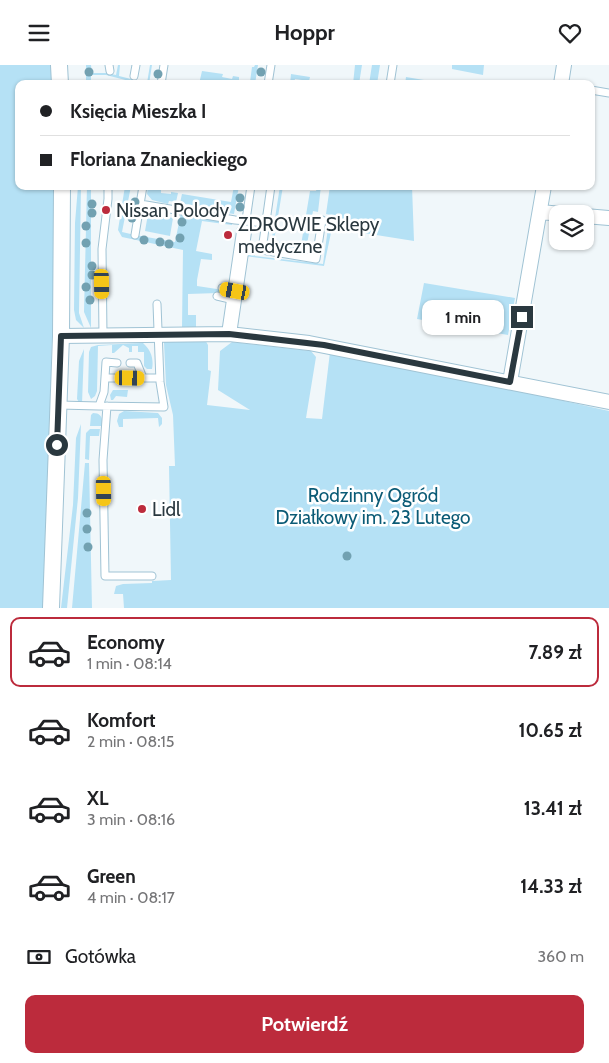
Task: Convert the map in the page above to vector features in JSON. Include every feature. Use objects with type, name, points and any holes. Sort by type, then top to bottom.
[{"type":"street","points":[[59,65],[60,80]]},
{"type":"street","points":[[562,80],[564,65]]},
{"type":"street","points":[[52,608],[61,336],[62,190]]},
{"type":"street","points":[[510,382],[543,190]]},
{"type":"street","points":[[540,212],[549,213]]},
{"type":"street","points":[[594,217],[609,218]]},
{"type":"street","points":[[229,334],[230,293],[245,226]]},
{"type":"street","points":[[61,336],[229,334],[324,345],[609,402]]},
{"type":"lane","points":[[134,76],[136,65]]},
{"type":"lane","points":[[162,80],[164,65]]},
{"type":"lane","points":[[269,80],[271,65]]},
{"type":"lane","points":[[391,80],[393,65]]},
{"type":"lane","points":[[595,91],[609,93]]},
{"type":"lane","points":[[103,335],[102,249],[108,190]]},
{"type":"lane","points":[[135,235],[142,190]]},
{"type":"lane","points":[[245,226],[250,190]]},
{"type":"lane","points":[[270,190],[262,251],[316,259],[322,220]]},
{"type":"lane","points":[[140,204],[235,220],[245,226],[265,223]]},
{"type":"lane","points":[[217,296],[230,293]]},
{"type":"lane","points":[[58,405],[164,407],[159,378],[157,304]]},
{"type":"lane","points":[[99,406],[104,392],[106,362],[116,363]]},
{"type":"lane","points":[[130,363],[137,363],[143,378]]},
{"type":"lane","points":[[105,378],[116,378]]},
{"type":"lane","points":[[130,378],[159,378]]},
{"type":"lane","points":[[107,406],[103,460],[105,576],[152,575]]},
{"type":"green space","points":[[0,65],[53,65],[54,80],[15,80],[15,190],[56,190],[45,608],[0,608]]},
{"type":"green space","points":[[86,65],[91,65],[92,73],[116,75],[118,65],[120,65],[119,76],[135,80],[125,80],[106,75],[91,75],[91,80],[86,80]]},
{"type":"green space","points":[[150,65],[152,65],[150,80],[148,80]]},
{"type":"green space","points":[[258,65],[256,80],[250,80],[252,67]]},
{"type":"green space","points":[[355,65],[362,65],[360,80],[353,80]]},
{"type":"green space","points":[[372,65],[380,65],[378,80],[370,80]]},
{"type":"green space","points":[[452,65],[484,65],[483,75],[452,69]]},
{"type":"green space","points":[[202,71],[223,74],[222,77],[232,79],[233,76],[239,77],[239,80],[200,80]]},
{"type":"green space","points":[[291,74],[310,77],[309,80],[290,80]]},
{"type":"green space","points":[[406,77],[424,80],[406,80]]},
{"type":"green space","points":[[78,190],[81,190],[79,313],[84,328],[76,320],[74,310],[75,223]]},
{"type":"green space","points":[[87,190],[91,190],[91,328],[84,312]]},
{"type":"green space","points":[[124,190],[130,190],[122,232],[175,242],[181,213],[232,221],[232,225],[202,221],[196,251],[212,254],[212,260],[201,259],[197,286],[230,291],[229,295],[218,293],[188,294],[188,315],[196,315],[196,328],[182,328],[183,250],[122,237],[118,230]]},
{"type":"green space","points":[[148,190],[161,190],[161,193],[171,194],[171,192],[178,193],[176,202],[169,201],[168,204],[152,200],[147,194]]},
{"type":"green space","points":[[233,190],[238,190],[234,214],[180,203],[182,194],[231,202]]},
{"type":"green space","points":[[279,190],[282,190],[274,241],[301,245],[310,191],[321,190],[318,212],[313,211],[306,250],[271,244]]},
{"type":"green space","points":[[329,190],[412,190],[414,241],[332,228],[324,266],[245,256],[246,249],[255,250],[255,256],[323,264],[328,228],[331,228],[331,215],[326,214]]},
{"type":"green space","points":[[148,214],[173,218],[170,236],[145,231]]},
{"type":"green space","points":[[424,283],[515,298],[508,335],[417,319]]},
{"type":"green space","name":"Rodzinny Ogród Działkowy im. 23 Lutego","points":[[204,338],[208,345],[208,370],[211,371],[207,405],[250,410],[218,390],[220,351],[232,342],[311,351],[316,357],[306,418],[322,419],[330,352],[609,411],[609,608],[124,608],[123,594],[114,594],[116,586],[171,580],[169,466],[175,466],[173,415],[166,385],[164,342]]},
{"type":"green space","points":[[143,343],[151,355],[152,369],[147,369],[144,366],[144,352],[138,352],[138,346],[132,346],[132,352],[129,352],[129,348],[123,345],[112,353],[112,345],[98,346],[97,391],[91,399],[88,392],[89,352],[91,347],[98,345]]},
{"type":"green space","points":[[84,349],[82,404],[80,404],[77,399],[79,361]]},
{"type":"green space","points":[[113,390],[128,390],[127,397],[116,396],[111,400],[110,395]]},
{"type":"green space","points":[[124,411],[158,413],[162,418],[162,424],[159,427],[158,418],[123,419],[123,427],[119,427],[117,421],[119,414]]},
{"type":"green space","points":[[93,413],[101,417],[101,426],[90,426]]},
{"type":"green space","points":[[81,424],[78,498],[67,608],[61,608],[73,505],[76,438]]},
{"type":"green space","points":[[90,429],[100,429],[99,436],[90,436],[89,460],[85,459],[86,433]]},
{"type":"green space","points":[[85,463],[89,463],[92,608],[72,608]]},
{"type":"place","name":"Nissan Polody","points":[[106,210]]},
{"type":"place","name":"ZDROWIE Sklepy medyczne","points":[[228,235]]},
{"type":"place","name":"Lidl","points":[[142,509]]},
{"type":"route","points":[[57,445],[61,336],[229,334],[324,345],[510,382],[522,317]]}]
